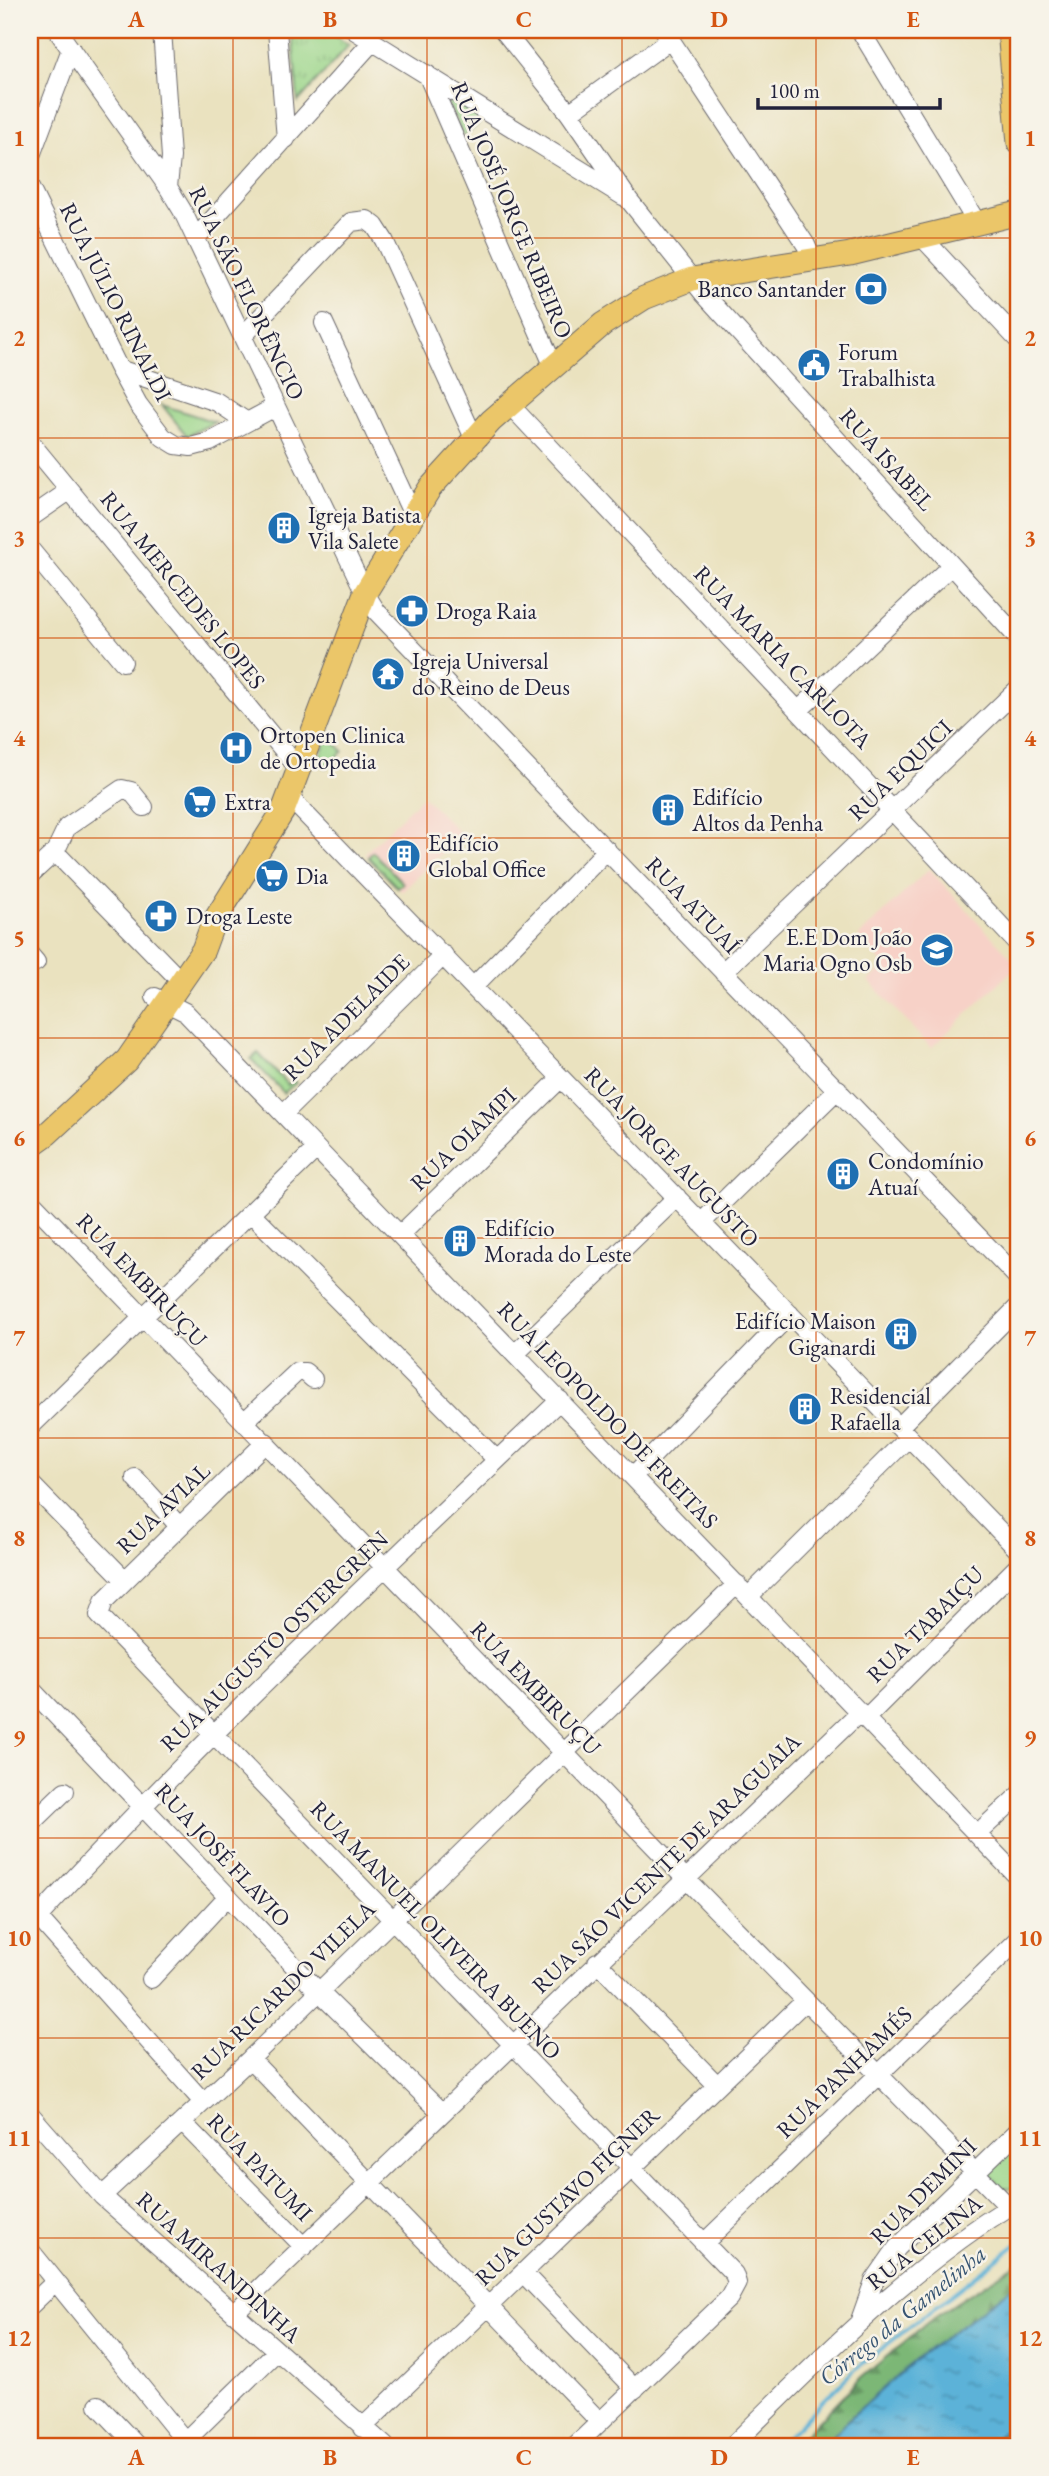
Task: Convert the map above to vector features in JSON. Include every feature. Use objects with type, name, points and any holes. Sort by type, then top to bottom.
[{"type":"main road","points":[[1009,30],[1019,144]]},
{"type":"main road","points":[[30,1146],[109,1078],[132,1053],[162,999],[172,972],[192,943],[213,923],[248,871],[289,797],[365,593],[412,513],[437,479],[509,404],[552,365],[621,311],[692,279],[813,261],[922,237],[1019,210]]},
{"type":"main road","points":[[30,1130],[98,1069],[162,999],[203,950],[213,923]]},
{"type":"street","name":"RUA SÃO FLORÊNCIO","points":[[57,30],[169,187],[196,238],[365,593]]},
{"type":"street","points":[[162,30],[172,158],[169,187]]},
{"type":"street","points":[[277,30],[286,139]]},
{"type":"street","points":[[354,30],[629,200]]},
{"type":"street","name":"RUA ISABEL","points":[[503,30],[569,113],[629,200],[692,279],[1019,639]]},
{"type":"street","points":[[860,30],[977,223]]},
{"type":"street","points":[[569,113],[667,35],[806,245],[813,261]]},
{"type":"street","points":[[196,238],[372,42]]},
{"type":"street","points":[[30,158],[71,49]]},
{"type":"street","name":"RUA JOSÉ JORGE RIBEIRO","points":[[427,74],[552,365]]},
{"type":"street","name":"RUA JÚLIO RINALDI","points":[[30,188],[119,369],[148,419],[163,437],[176,445],[191,447],[210,442],[275,407]]},
{"type":"street","points":[[243,336],[351,222],[367,220],[375,226],[384,240],[474,438]]},
{"type":"street","points":[[922,237],[1019,341]]},
{"type":"street","points":[[324,323],[412,513]]},
{"type":"street","points":[[119,369],[217,402],[247,422]]},
{"type":"street","name":"RUA MARIA CARLOTA","points":[[509,404],[895,810],[1019,945]]},
{"type":"street","name":"RUA MERCEDES LOPES","points":[[30,442],[299,769]]},
{"type":"street","points":[[30,519],[69,491]]},
{"type":"street","points":[[30,549],[123,662]]},
{"type":"street","points":[[799,710],[951,566]]},
{"type":"street","name":"RUA ATUAÍ","points":[[365,593],[377,612],[723,972],[1016,1269]]},
{"type":"street","name":"RUA EQUICI","points":[[723,972],[895,810],[1019,688]]},
{"type":"street","points":[[30,875],[55,852],[67,827],[122,789],[131,791],[144,807]]},
{"type":"street","name":"RUA JORGE AUGUSTO","points":[[289,797],[1019,1551]]},
{"type":"street","points":[[474,986],[607,850]]},
{"type":"street","points":[[55,852],[172,972]]},
{"type":"street","name":"RUA ADELAIDE","points":[[283,1114],[444,955]]},
{"type":"street","name":"RUA LEOPOLDO DE FREITAS","points":[[162,999],[186,1012],[1019,1878]]},
{"type":"street","name":"RUA OIAMPI","points":[[400,1235],[561,1078]]},
{"type":"street","points":[[701,1223],[838,1090]]},
{"type":"street","points":[[30,1427],[316,1149]]},
{"type":"street","points":[[515,1354],[677,1197]]},
{"type":"street","name":"RUA EMBIRUÇU","points":[[30,1200],[876,2074],[975,2173],[1014,2204]]},
{"type":"street","points":[[251,1213],[497,1460]]},
{"type":"street","name":"RUA RICARDO VILELA","points":[[102,2196],[250,2059],[562,1751],[743,1590],[904,1432],[1019,1306]]},
{"type":"street","points":[[633,1476],[790,1314]]},
{"type":"street","points":[[245,1421],[297,1372],[304,1372],[313,1379]]},
{"type":"street","name":"RUA AUGUSTO OSTERGREN","points":[[34,1921],[141,1805],[212,1734],[560,1400]]},
{"type":"street","name":"RUA AVIAL","points":[[99,1612],[104,1601],[266,1442]]},
{"type":"street","points":[[135,1478],[179,1526]]},
{"type":"street","points":[[30,1483],[125,1580]]},
{"type":"street","name":"RUA TABAIÇU","points":[[863,1715],[1019,1565]]},
{"type":"street","name":"RUA MANUEL OLIVEIRA BUENO","points":[[99,1612],[102,1619],[212,1734],[704,2243],[737,2283],[729,2298],[635,2389]]},
{"type":"street","name":"RUA JOSÉ FLAVIO","points":[[30,1688],[318,1991],[442,2113]]},
{"type":"street","name":"RUA SÃO VICENTE DE ARAGUAIA","points":[[234,2313],[685,1878],[863,1715]]},
{"type":"street","points":[[30,1825],[65,1791]]},
{"type":"street","points":[[977,1834],[1019,1795]]},
{"type":"street","points":[[151,1979],[228,1897]]},
{"type":"street","points":[[34,1921],[203,2102]]},
{"type":"street","name":"RUA PANHAMÉS","points":[[704,2243],[876,2074],[1019,1939]]},
{"type":"street","points":[[597,1962],[718,2085]]},
{"type":"street","name":"RUA GUSTAVO FIGNER","points":[[362,2428],[805,2001]]},
{"type":"street","points":[[250,2059],[600,2422]]},
{"type":"street","name":"RUA MIRANDINHA","points":[[30,2114],[102,2196],[385,2446]]},
{"type":"street","name":"RUA PATUMI","points":[[182,2122],[304,2247]]},
{"type":"street","name":"RUA DEMINI","points":[[732,2446],[859,2323],[883,2265],[1019,2130]]},
{"type":"street","name":"RUA CELINA","points":[[859,2323],[948,2251],[1014,2204]]},
{"type":"street","points":[[30,2250],[184,2445],[277,2351]]},
{"type":"street","points":[[523,2273],[635,2389],[575,2446]]},
{"type":"street","points":[[30,2306],[54,2283]]},
{"type":"street","points":[[98,2405],[137,2446]]},
{"type":"shaded area","points":[[423,796],[461,834],[402,892],[398,888],[403,883],[373,852],[368,857],[365,853]]},
{"type":"shaded area","name":"E.E Dom João Maria Ogno Osb","points":[[929,869],[1018,965],[931,1048],[869,981],[885,966],[858,937]]},
{"type":"green space","points":[[292,30],[325,30],[349,45],[298,102]]},
{"type":"green space","points":[[442,93],[485,118],[464,137]]},
{"type":"green space","points":[[162,405],[215,422],[187,436]]},
{"type":"green space","points":[[328,736],[343,751],[326,768],[318,761]]},
{"type":"green space","points":[[373,852],[403,883],[398,888],[368,857]]},
{"type":"green space","points":[[258,1053],[288,1085],[293,1080],[296,1083],[284,1093],[251,1059]]},
{"type":"green space","points":[[1019,2138],[1019,2184],[1010,2189],[1001,2187],[989,2174],[989,2166]]},
{"type":"green space","points":[[1019,2262],[1019,2282],[853,2415],[823,2446],[794,2446],[860,2379],[934,2317]]},
{"type":"green space","points":[[1019,2417],[1019,2440],[1012,2446],[987,2446]]},
{"type":"water","points":[[1019,2282],[1019,2417],[987,2446],[823,2446],[853,2415],[920,2356]]},
{"type":"waterway","name":"Córrego da Gamelinha","points":[[778,2446],[853,2371],[1019,2242]]},
{"type":"place","name":"Banco Santander","points":[[871,289]]},
{"type":"place","name":"Forum Trabalhista","points":[[814,365]]},
{"type":"place","name":"Igreja Batista Vila Salete","points":[[284,528]]},
{"type":"place","name":"Droga Raia","points":[[412,611]]},
{"type":"place","name":"Igreja Universal do Reino de Deus","points":[[388,674]]},
{"type":"place","name":"Ortopen Clinica de Ortopedia","points":[[236,748]]},
{"type":"place","name":"Extra","points":[[200,802]]},
{"type":"place","name":"Edifício Altos da Penha","points":[[668,810]]},
{"type":"place","name":"Edifício Global Office","points":[[404,856]]},
{"type":"place","name":"Dia","points":[[272,876]]},
{"type":"place","name":"Droga Leste","points":[[161,916]]},
{"type":"place","name":"E.E Dom João Maria Ogno Osb","points":[[937,950]]},
{"type":"place","name":"Condomínio Atuaí","points":[[843,1174]]},
{"type":"place","name":"Edifício Morada do Leste","points":[[460,1241]]},
{"type":"place","name":"Edifício Maison Giganardi","points":[[901,1334]]},
{"type":"place","name":"Residencial Rafaella","points":[[805,1409]]}]
